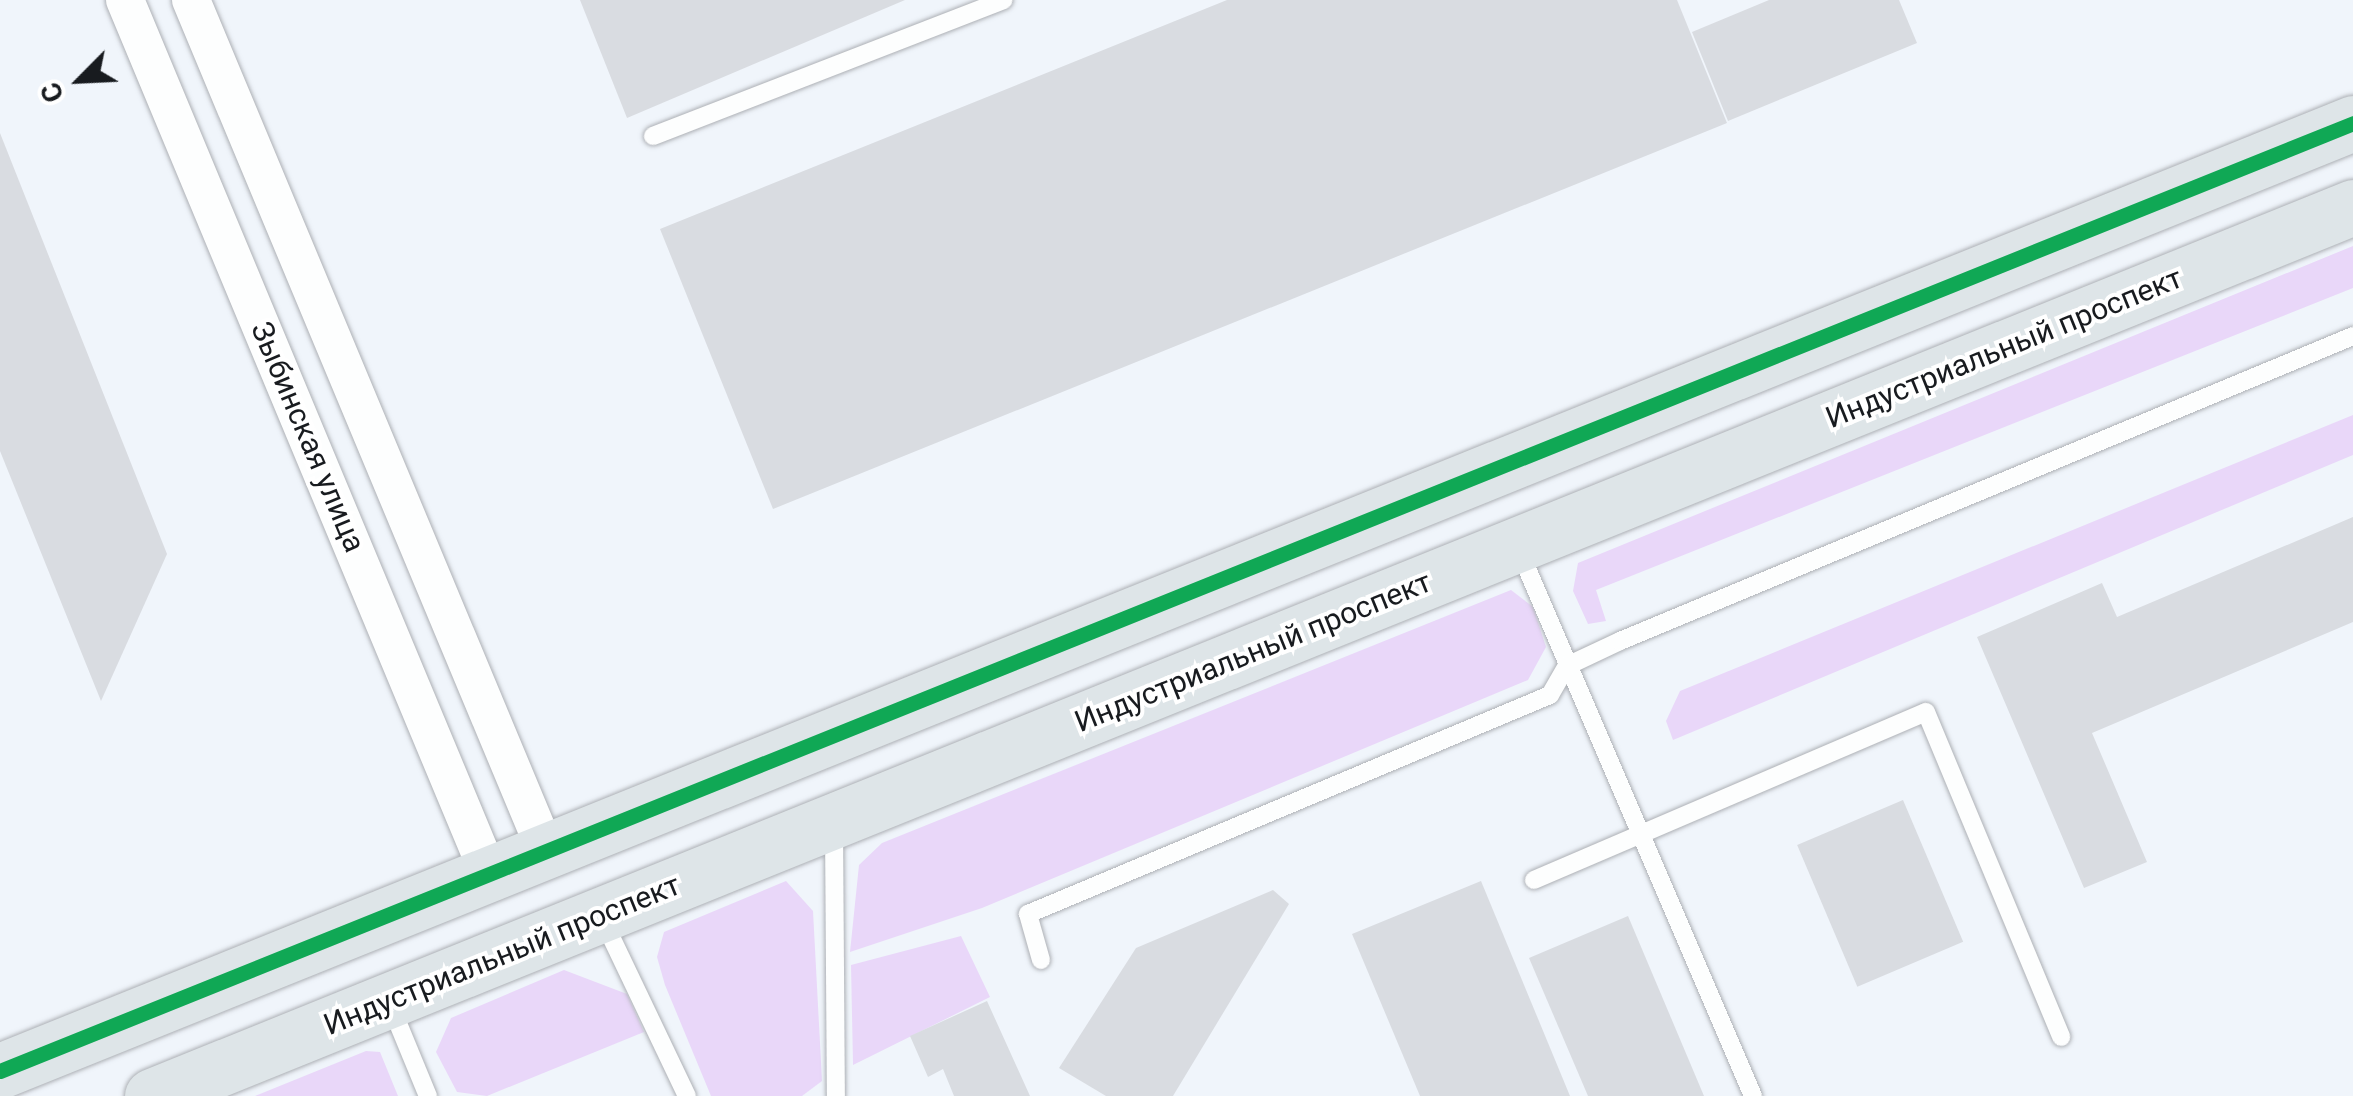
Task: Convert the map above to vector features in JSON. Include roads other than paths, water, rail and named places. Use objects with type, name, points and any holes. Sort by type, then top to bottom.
[{"type":"main road","points":[[0,1071],[2353,123]]},
{"type":"main road","name":"Индустриальный проспект","points":[[152,1096],[2353,207]]},
{"type":"street","name":"Зыбинская улица","points":[[125,0],[489,874]]},
{"type":"street","name":"Зыбинская улица","points":[[190,0],[546,852]]},
{"type":"lane","points":[[654,136],[1004,0]]},
{"type":"lane","points":[[1041,960],[1028,914],[1550,695],[1567,666],[2353,336]]},
{"type":"lane","points":[[1517,545],[1753,1096]]},
{"type":"lane","points":[[1534,880],[1926,712],[2061,1037]]},
{"type":"lane","points":[[834,822],[836,1096]]},
{"type":"lane","points":[[600,915],[687,1096]]},
{"type":"lane","points":[[388,1001],[428,1096]]}]
